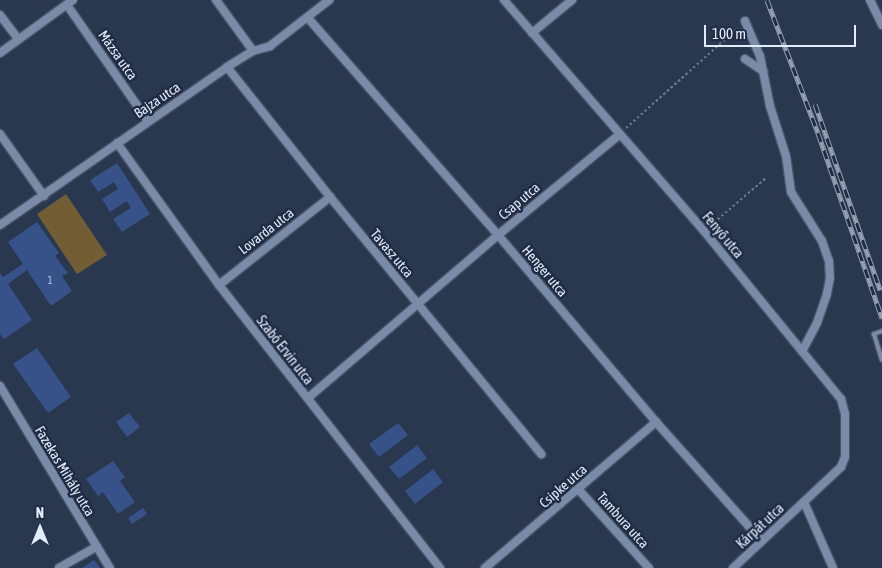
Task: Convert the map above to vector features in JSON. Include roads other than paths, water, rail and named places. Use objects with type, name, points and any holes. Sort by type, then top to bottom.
[{"type":"street","points":[[216,0],[254,51]]},
{"type":"street","name":"Bajza utca","points":[[0,225],[227,67],[254,51],[270,46],[330,0]]},
{"type":"street","name":"Fenyő utca","points":[[504,0],[704,231],[837,393],[845,414],[843,463],[804,502]]},
{"type":"street","points":[[532,33],[572,0]]},
{"type":"street","points":[[870,0],[882,25]]},
{"type":"street","points":[[0,53],[70,2]]},
{"type":"street","name":"Mázsa utca","points":[[70,2],[148,121]]},
{"type":"street","points":[[0,15],[18,40]]},
{"type":"street","name":"Henger utca","points":[[308,18],[498,234],[656,422],[762,541]]},
{"type":"street","points":[[745,21],[760,56],[770,106],[786,156],[791,192],[822,241],[830,268],[827,294],[817,322],[802,351]]},
{"type":"street","points":[[745,59],[763,71]]},
{"type":"street","name":"Tavasz utca","points":[[227,67],[330,197],[541,454]]},
{"type":"street","points":[[0,134],[44,196]]},
{"type":"street","name":"Csap utca","points":[[308,398],[498,234],[619,135]]},
{"type":"street","name":"Szabó Ervin utca","points":[[117,143],[218,285],[440,568]]},
{"type":"street","name":"Lovarda utca","points":[[218,285],[330,197]]},
{"type":"street","name":"Fazekas Mihály utca","points":[[0,386],[110,568]]},
{"type":"street","name":"Csipke utca","points":[[486,568],[656,422]]},
{"type":"street","name":"Tambura utca","points":[[578,489],[649,568]]},
{"type":"street","points":[[804,502],[833,568]]},
{"type":"street","name":"Kárpát utca","points":[[733,568],[804,502]]},
{"type":"street","points":[[59,568],[96,547]]},
{"type":"lane","points":[[882,331],[874,334],[882,360]]},
{"type":"railway","points":[[767,0],[818,133],[882,318]]},
{"type":"railway","points":[[815,104],[880,290]]}]
